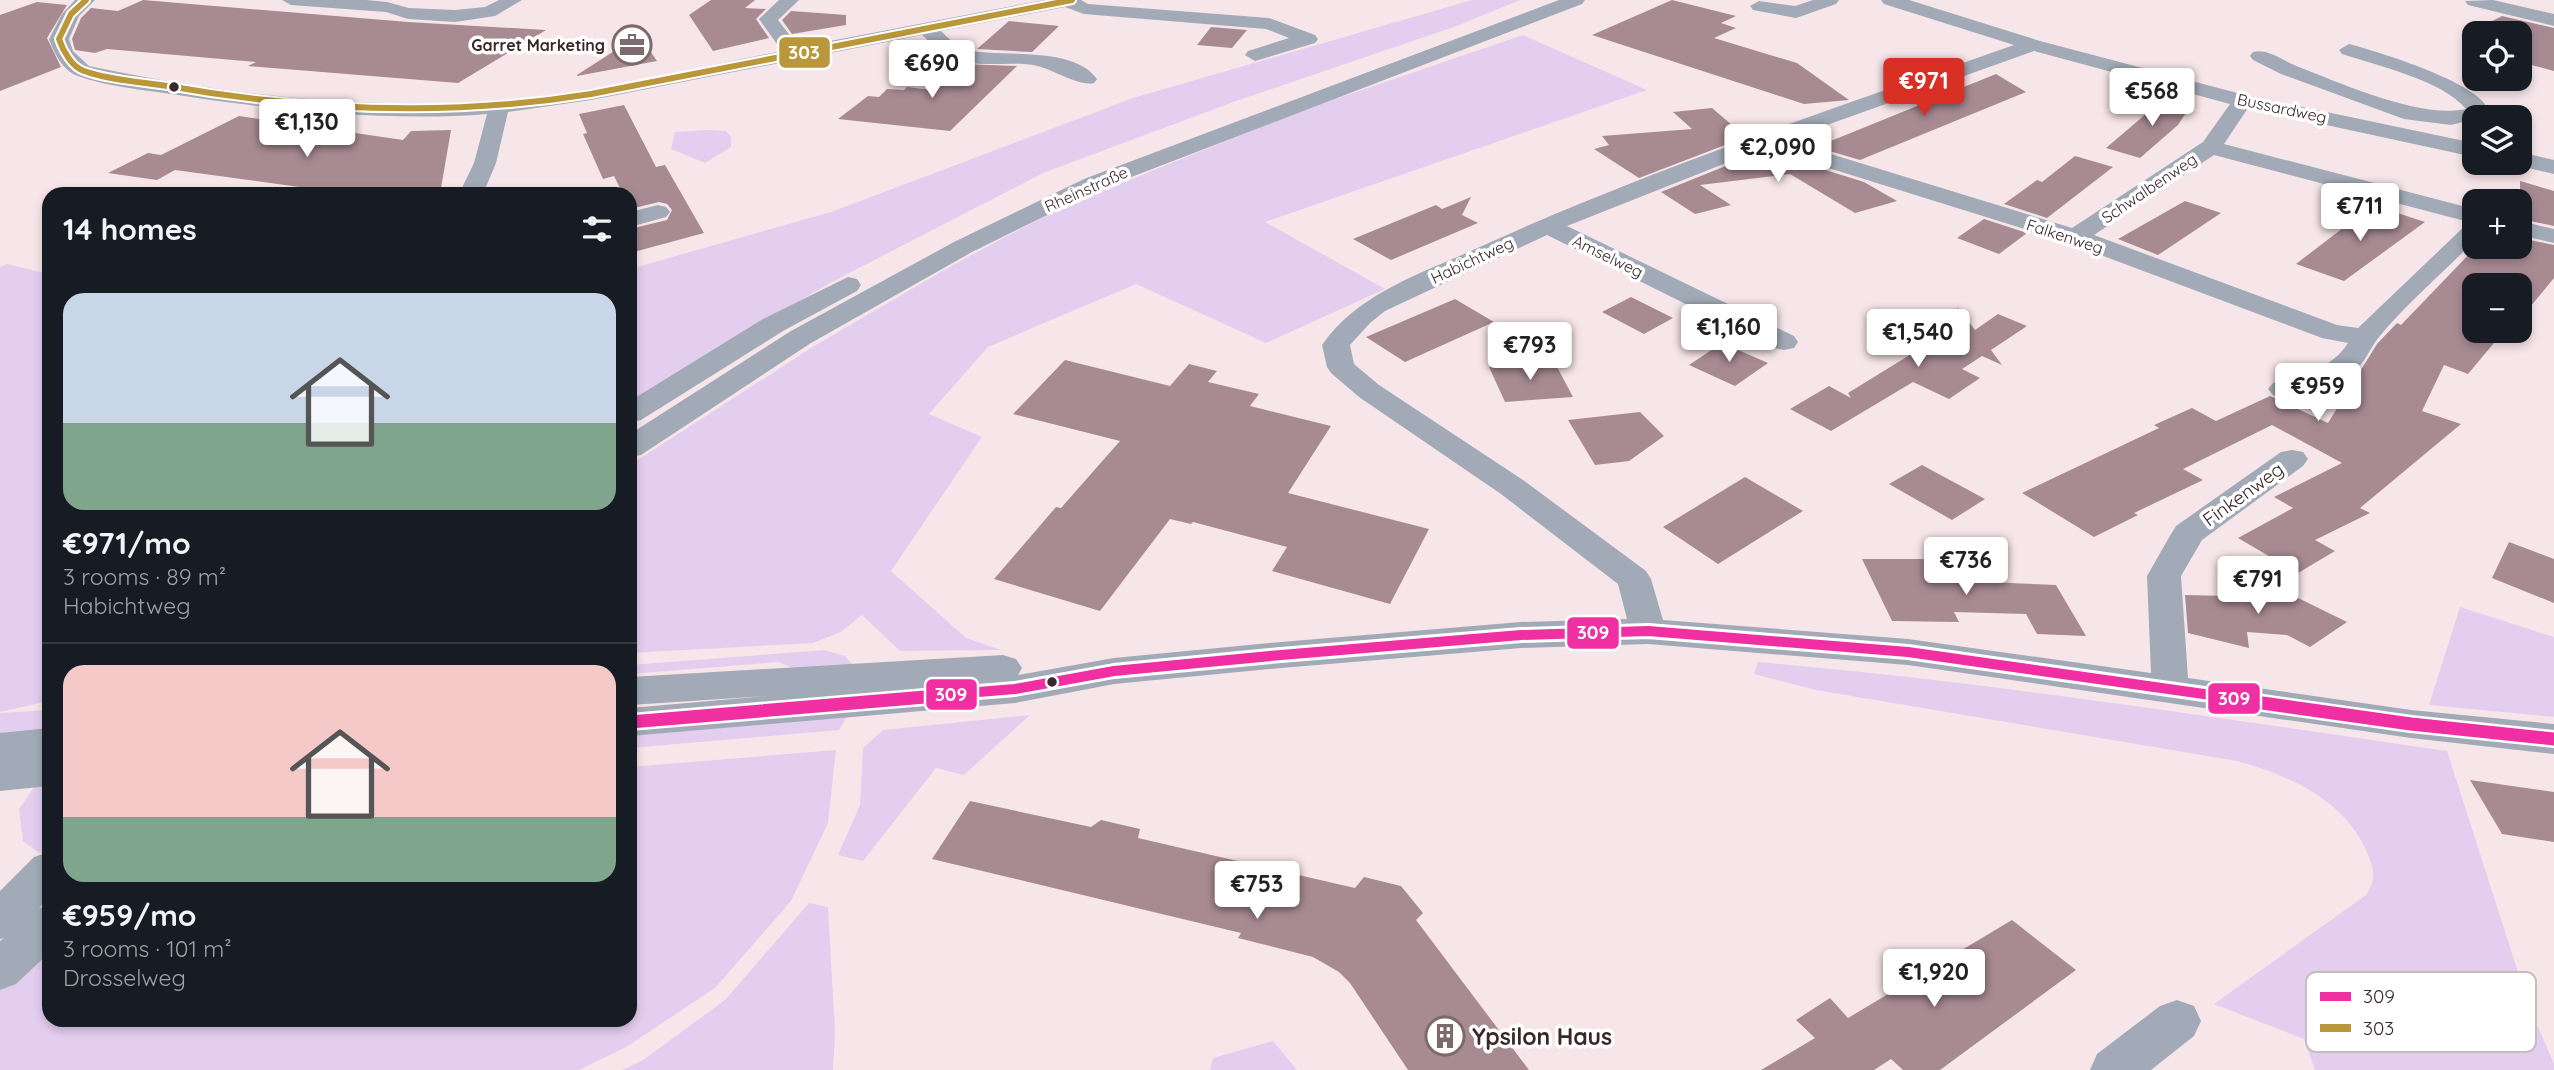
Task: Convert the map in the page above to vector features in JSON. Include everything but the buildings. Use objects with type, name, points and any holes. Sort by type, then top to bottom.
[{"type":"street","points":[[86,0],[71,14],[59,39],[64,53],[82,71],[98,76],[223,96],[342,107],[499,107],[591,94],[1061,1],[1084,9],[1269,24],[1308,39],[1255,55]]},
{"type":"street","points":[[291,0],[387,7],[408,13],[455,16],[489,12],[513,0]]},
{"type":"street","points":[[790,0],[768,19],[795,55]]},
{"type":"street","name":"Rheinstraße","points":[[637,410],[773,325],[933,240],[1069,175],[1535,0]]},
{"type":"street","name":"Rheinstraße","points":[[637,443],[801,337],[963,247],[1092,184],[1576,0]]},
{"type":"street","points":[[1759,6],[1796,12],[1829,0]]},
{"type":"street","name":"Bussardweg","points":[[1890,0],[2033,45],[2243,101],[2462,147]]},
{"type":"street","points":[[2474,1],[2554,20]]},
{"type":"street","points":[[927,29],[950,50],[964,56],[1034,60],[1069,69],[1087,79]]},
{"type":"street","name":"Habichtweg","points":[[1648,631],[1634,579],[1512,488],[1368,391],[1341,367],[1336,345],[1343,332],[1371,309],[1545,225],[1763,141],[2033,45]]},
{"type":"street","points":[[2260,56],[2288,70],[2412,114],[2451,119],[2474,114],[2477,110],[2476,105],[2464,96],[2394,64],[2349,50]]},
{"type":"street","name":"Schwalbenweg","points":[[2075,237],[2211,146],[2243,101]]},
{"type":"street","points":[[474,187],[485,163],[499,107]]},
{"type":"street","name":"Falkenweg","points":[[1763,141],[2075,237],[2332,332],[2365,337]]},
{"type":"street","points":[[2211,146],[2462,213]]},
{"type":"street","points":[[2532,162],[2554,167]]},
{"type":"street","points":[[637,218],[658,212]]},
{"type":"street","name":"Amselweg","points":[[1545,225],[1784,342]]},
{"type":"street","points":[[2532,231],[2554,236]]},
{"type":"street","points":[[2283,389],[2338,370],[2353,358],[2365,337],[2462,240]]},
{"type":"street","name":"Finkenweg","points":[[2171,688],[2164,576],[2183,547],[2188,534],[2292,459]]},
{"type":"street","points":[[637,721],[1015,689],[1114,671],[1521,635],[1648,631],[1908,652],[2411,724],[2554,739]]},
{"type":"street","points":[[637,691],[1008,668],[1114,671]]},
{"type":"street","points":[[0,748],[42,744]]},
{"type":"street","points":[[0,775],[42,772]]},
{"type":"street","points":[[0,920],[42,877]]},
{"type":"street","points":[[0,970],[42,930]]},
{"type":"street","points":[[2114,1070],[2178,1021]]},
{"type":"shaded area","points":[[1472,0],[1520,0],[1457,26],[1236,101],[1043,173],[828,284],[637,399],[637,267],[831,212],[1133,98]]},
{"type":"shaded area","points":[[1523,35],[1647,90],[1265,222],[1385,289],[1266,343],[1136,284],[988,347],[929,414],[982,437],[891,571],[966,638],[1001,650],[900,651],[862,615],[841,632],[813,643],[637,653],[637,460],[814,346],[953,265],[1060,208],[1303,110]]},
{"type":"shaded area","points":[[726,131],[731,137],[731,147],[705,163],[671,149],[675,132]]},
{"type":"shaded area","points":[[7,264],[42,272],[42,703],[0,712],[0,267]]},
{"type":"shaded area","points":[[2460,607],[2554,637],[2554,717],[2429,705]]},
{"type":"shaded area","points":[[824,650],[845,656],[856,668],[808,674],[778,662],[637,673],[637,664]]},
{"type":"shaded area","points":[[1758,662],[1845,670],[2017,690],[2447,751],[2518,972],[2306,972],[2306,1045],[2304,1039],[2214,1004],[2366,895],[2373,873],[2366,850],[2356,832],[2329,803],[2294,782],[2237,761],[1816,690],[1754,674]]},
{"type":"shaded area","points":[[42,710],[42,729],[0,737],[0,713]]},
{"type":"shaded area","points":[[1030,715],[964,775],[936,768],[863,861],[838,855],[860,805],[863,748],[883,730]]},
{"type":"shaded area","points":[[847,716],[839,730],[637,747],[637,733]]},
{"type":"shaded area","points":[[836,750],[828,823],[791,901],[715,988],[628,1046],[579,1070],[0,1070],[0,985],[42,945],[42,1027],[637,1027],[637,766]]},
{"type":"shaded area","points":[[35,786],[42,786],[42,853],[23,841],[19,809]]},
{"type":"shaded area","points":[[809,903],[828,907],[835,1032],[833,1070],[622,1070],[643,1060],[725,1000]]},
{"type":"shaded area","points":[[2536,1022],[2554,1064],[2554,1070],[2315,1070],[2309,1052],[2536,1052]]},
{"type":"shaded area","points":[[1273,1041],[1297,1070],[1210,1070],[1213,1058]]},
{"type":"transit line","name":"303","points":[[86,0],[71,14],[59,39],[64,53],[82,71],[223,96],[342,107],[468,109],[529,104],[591,94],[1072,0]]},
{"type":"transit line","name":"309","points":[[637,721],[1015,689],[1114,671],[1281,655],[1521,635],[1648,631],[1908,652],[2411,724],[2554,739]]},
{"type":"place","name":"Garret Marketing","points":[[632,45]]},
{"type":"place","name":"Ypsilon Haus","points":[[1445,1036]]}]
